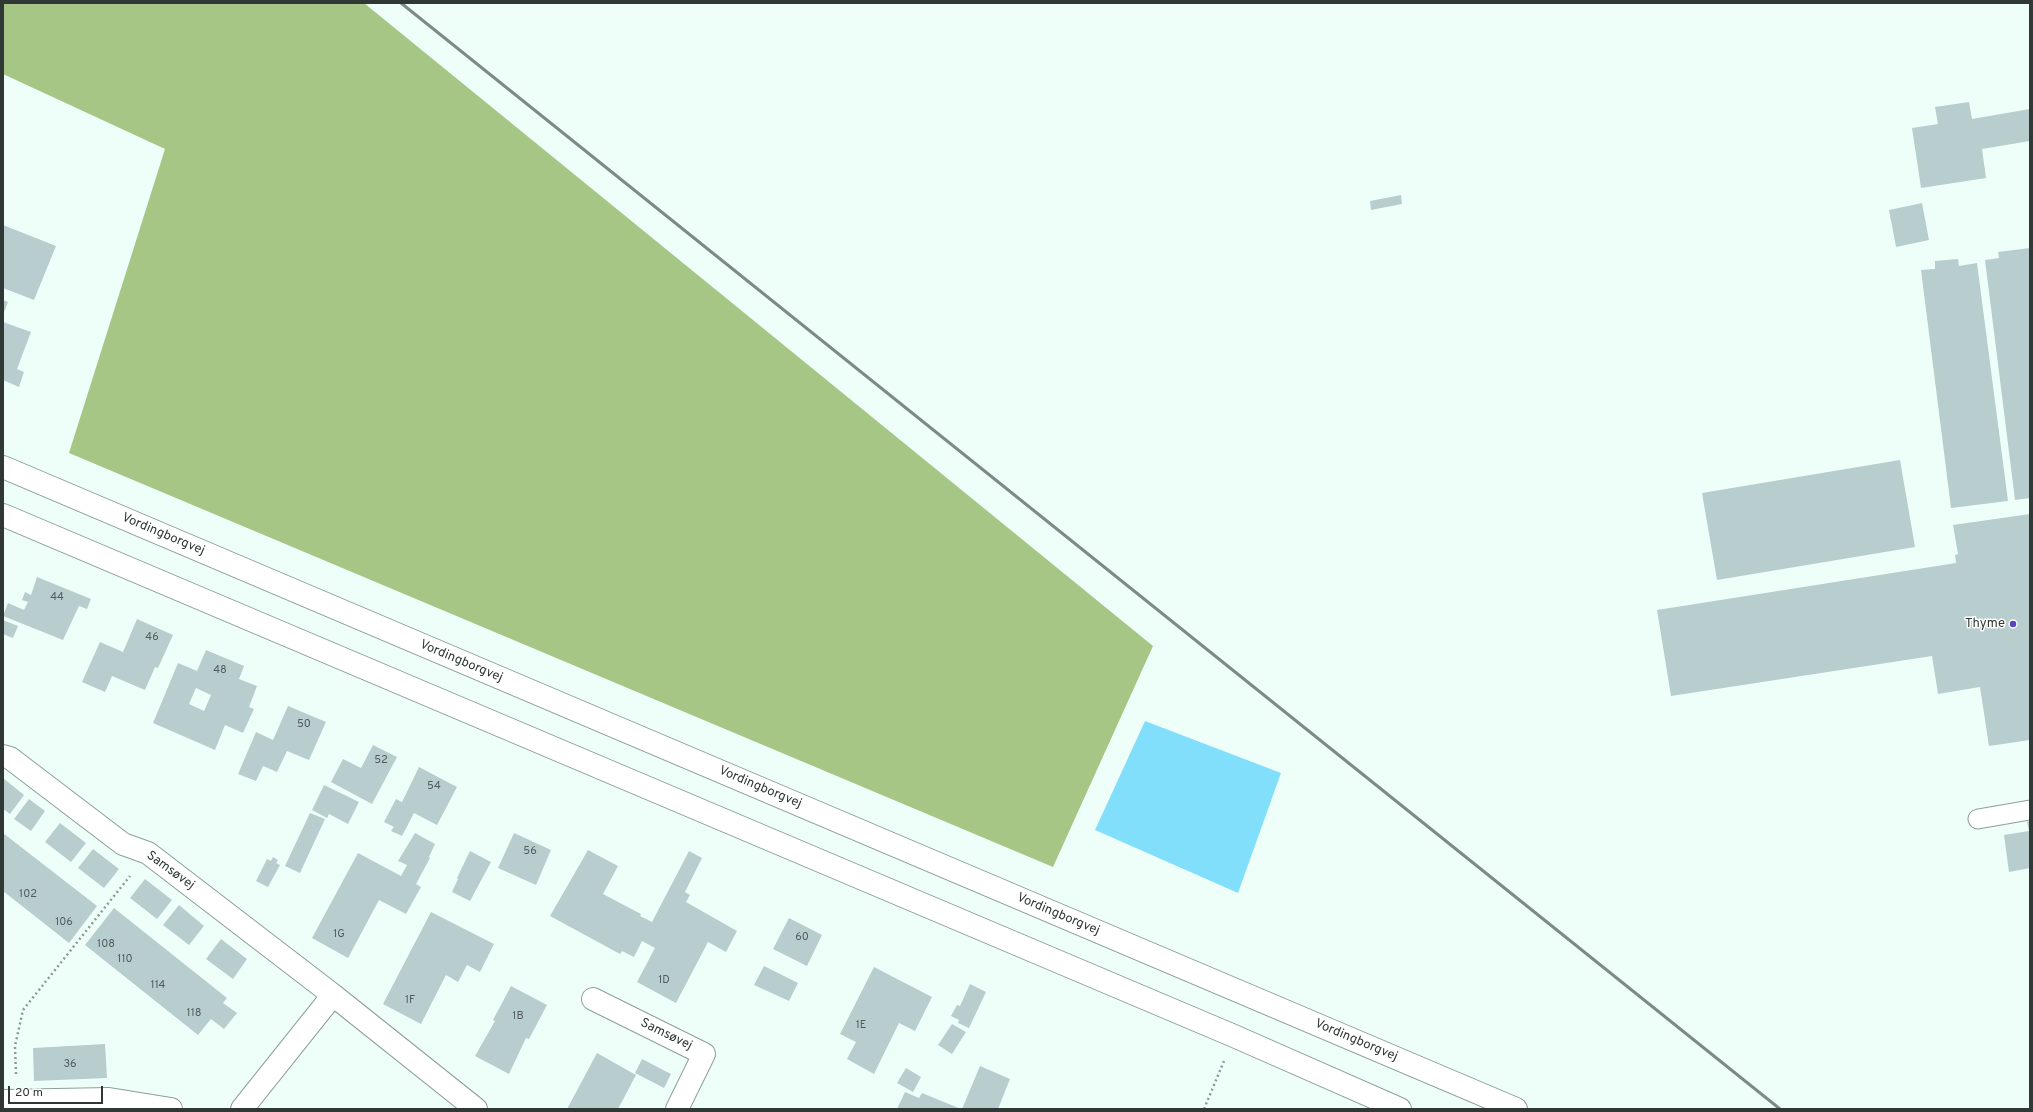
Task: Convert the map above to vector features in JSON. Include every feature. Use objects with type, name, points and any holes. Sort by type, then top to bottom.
[{"type":"main road","name":"Vordingborgvej","points":[[3,467],[1516,1109]]},
{"type":"main road","points":[[3,515],[1234,1036],[1400,1109]]},
{"type":"main road","name":"Samsøvej","points":[[3,756],[10,758],[123,844],[148,853],[333,995],[476,1109]]},
{"type":"main road","points":[[242,1109],[333,995]]},
{"type":"main road","name":"Samsøvej","points":[[593,999],[704,1054],[677,1109]]},
{"type":"main road","points":[[10,1101],[109,1099],[171,1109]]},
{"type":"lane","points":[[1978,818],[2030,810]]},
{"type":"path","points":[[10,1101],[15,1046],[23,1010],[148,853]]},
{"type":"path","points":[[1204,1109],[1234,1036]]},
{"type":"green space","points":[[3,3],[364,3],[1153,646],[1053,867],[69,453],[165,149],[3,74]]},
{"type":"water","points":[[1145,721],[1281,773],[1238,893],[1095,830]]},
{"type":"building","points":[[1969,102],[1972,119],[2030,109],[2030,141],[1982,149],[1986,178],[1921,188],[1912,128],[1938,124],[1935,107]]},
{"type":"building","points":[[1401,195],[1402,204],[1371,210],[1370,201]]},
{"type":"building","points":[[1922,203],[1929,240],[1896,247],[1889,210]]},
{"type":"building","points":[[3,225],[56,246],[34,300],[3,288]]},
{"type":"building","points":[[2030,248],[2030,498],[2015,500],[1985,260],[1999,258],[1998,252]]},
{"type":"building","points":[[1958,259],[1959,266],[1977,263],[2008,501],[1951,508],[1921,270],[1935,269],[1935,261]]},
{"type":"building","points":[[3,300],[8,302],[3,315]]},
{"type":"building","points":[[3,322],[31,332],[17,369],[24,372],[19,387],[3,380]]},
{"type":"building","points":[[1900,460],[1915,547],[1717,580],[1702,493]]},
{"type":"building","points":[[2030,514],[2030,740],[1989,746],[1980,687],[1938,694],[1932,656],[1671,696],[1657,610],[1956,563],[1955,555],[1958,554],[1953,525]]},
{"type":"building","points":[[37,577],[91,599],[87,609],[79,606],[63,640],[3,616],[8,603],[24,610],[28,602],[22,600],[25,592],[31,595]]},
{"type":"building","points":[[137,619],[173,635],[158,668],[155,667],[145,690],[112,676],[105,692],[82,682],[100,642],[123,652]]},
{"type":"building","points":[[3,620],[18,626],[13,638],[3,634]]},
{"type":"building","points":[[206,650],[244,666],[239,679],[257,686],[249,707],[254,709],[243,733],[225,725],[215,750],[153,723],[178,663],[197,671]],"holes":[[[196,688],[211,695],[204,711],[189,704]]]},
{"type":"building","points":[[288,706],[326,722],[309,760],[287,751],[277,772],[263,766],[256,781],[238,774],[256,732],[273,740]]},
{"type":"building","points":[[373,745],[397,757],[372,804],[331,782],[343,759],[361,768]]},
{"type":"building","points":[[419,767],[457,787],[437,825],[414,813],[402,836],[391,831],[394,827],[384,822],[396,799],[402,802]]},
{"type":"building","points":[[3,778],[24,795],[10,814],[3,809]]},
{"type":"building","points":[[324,785],[359,802],[348,824],[329,814],[327,818],[312,810]]},
{"type":"building","points":[[29,799],[45,811],[31,831],[14,819]]},
{"type":"building","points":[[310,813],[325,819],[300,873],[285,866]]},
{"type":"building","points":[[2030,821],[2030,868],[2009,872],[2004,835],[2029,831],[2027,822]]},
{"type":"building","points":[[60,823],[86,843],[71,862],[45,842]]},
{"type":"building","points":[[3,833],[97,906],[69,943],[3,891]]},
{"type":"building","points":[[415,833],[435,844],[429,857],[430,858],[416,884],[421,887],[406,914],[379,900],[348,958],[312,938],[358,853],[401,876],[407,865],[398,861]]},
{"type":"building","points":[[514,833],[551,850],[536,885],[498,868]]},
{"type":"building","points":[[93,849],[119,869],[104,888],[78,868]]},
{"type":"building","points":[[588,850],[618,866],[603,894],[641,914],[640,916],[652,922],[689,851],[702,858],[685,892],[690,895],[686,902],[737,931],[726,952],[708,942],[676,1003],[637,982],[655,948],[642,941],[634,957],[622,951],[620,954],[550,916]]},
{"type":"building","points":[[470,851],[491,862],[470,901],[452,892]]},
{"type":"building","points":[[273,857],[278,860],[276,863],[280,865],[268,887],[256,881],[267,859],[271,861]]},
{"type":"building","points":[[145,879],[172,900],[157,919],[130,898]]},
{"type":"building","points":[[179,905],[204,926],[189,945],[163,925]]},
{"type":"building","points":[[114,908],[227,998],[223,1003],[237,1013],[224,1029],[211,1019],[198,1035],[85,945]]},
{"type":"building","points":[[431,912],[494,944],[480,972],[467,965],[458,982],[446,975],[421,1024],[383,1004]]},
{"type":"building","points":[[789,918],[822,935],[807,966],[773,949]]},
{"type":"building","points":[[221,939],[247,959],[233,979],[206,959]]},
{"type":"building","points":[[764,966],[798,983],[789,1001],[754,985]]},
{"type":"building","points":[[874,967],[932,997],[915,1031],[899,1023],[874,1074],[847,1059],[856,1042],[840,1034]]},
{"type":"building","points":[[970,984],[986,992],[969,1028],[958,1023],[959,1020],[951,1016],[957,1005],[960,1006]]},
{"type":"building","points":[[511,986],[547,1005],[529,1039],[526,1038],[509,1074],[475,1056],[495,1021],[493,1020]]},
{"type":"building","points":[[952,1024],[966,1032],[952,1054],[938,1045]]},
{"type":"building","points":[[105,1044],[107,1078],[34,1081],[33,1048]]},
{"type":"building","points":[[597,1053],[636,1075],[618,1109],[567,1109]]},
{"type":"building","points":[[642,1059],[671,1074],[664,1088],[635,1073]]},
{"type":"building","points":[[980,1066],[1010,1079],[998,1109],[962,1109]]},
{"type":"building","points":[[906,1068],[921,1077],[913,1092],[897,1083]]},
{"type":"building","points":[[905,1092],[919,1098],[922,1093],[961,1109],[897,1109]]},
{"type":"railway","points":[[401,3],[1780,1109]]},
{"type":"place","name":"Thyme","points":[[2013,624]]}]
